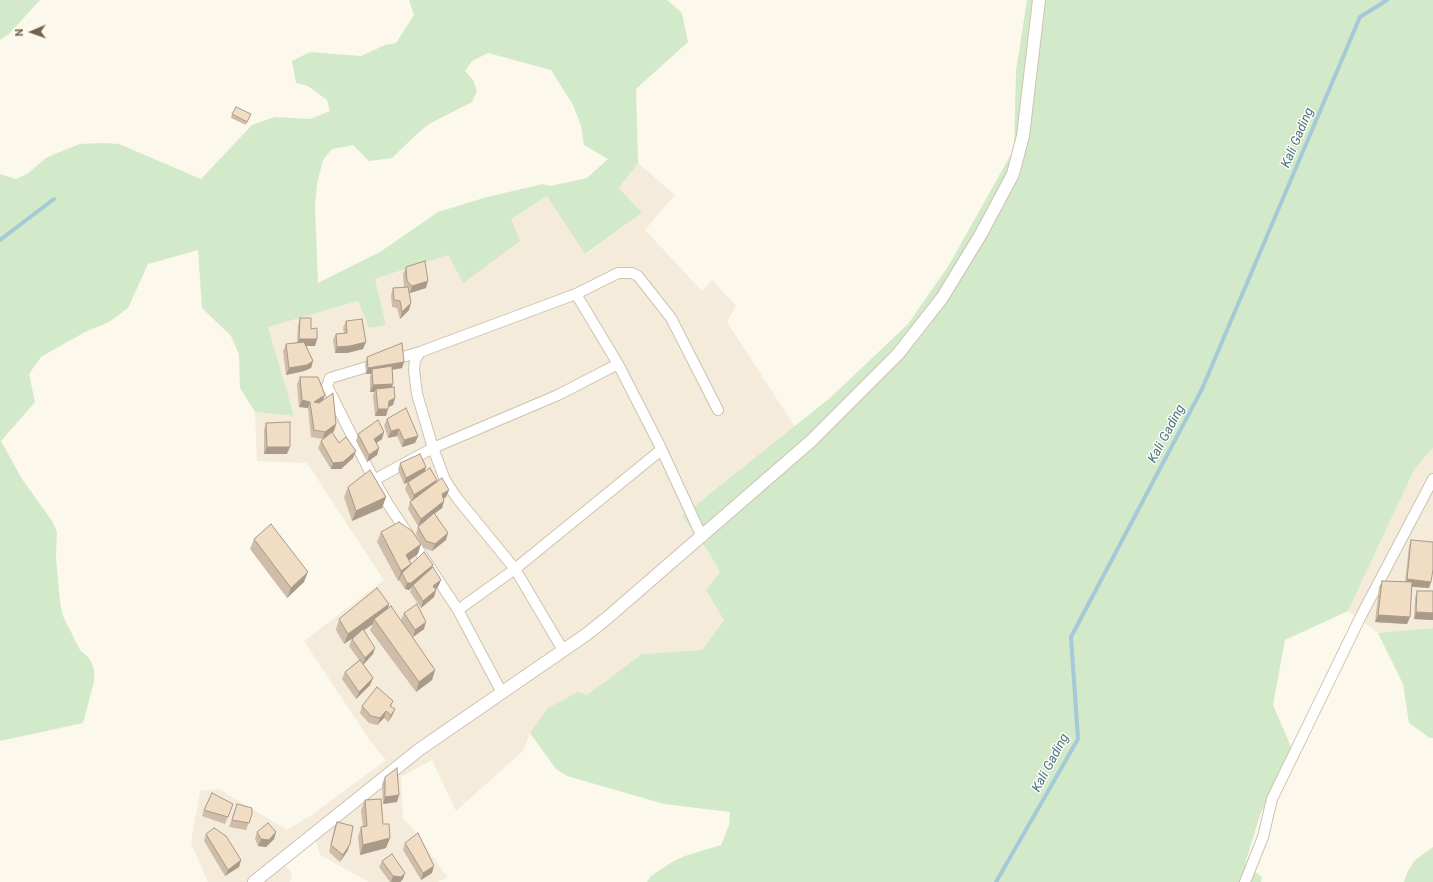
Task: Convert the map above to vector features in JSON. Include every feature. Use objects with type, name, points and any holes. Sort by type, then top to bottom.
[{"type":"street","points":[[254,882],[420,749],[502,694],[602,622],[702,537],[834,420],[898,354],[925,322],[946,292],[1004,192],[1018,159],[1023,136],[1039,0]]},
{"type":"street","points":[[502,694],[458,610],[388,504],[374,480],[327,386],[327,382],[330,378],[420,352],[576,294],[618,273],[632,273],[638,276],[671,318],[718,410]]},
{"type":"street","points":[[576,294],[618,364],[702,537]]},
{"type":"street","points":[[420,352],[416,360],[414,381],[433,448],[445,480],[457,498],[514,569],[563,650]]},
{"type":"street","points":[[374,480],[433,448],[558,395],[618,364]]},
{"type":"street","points":[[458,610],[514,569],[661,450]]},
{"type":"street","points":[[1245,882],[1263,837],[1272,799],[1361,616],[1433,479]]},
{"type":"shaded area","points":[[638,163],[675,195],[645,230],[702,291],[712,280],[736,306],[727,322],[795,427],[682,516],[708,551],[720,572],[706,590],[724,619],[702,650],[642,654],[587,695],[530,733],[523,751],[456,811],[432,760],[401,777],[403,819],[412,827],[447,877],[438,882],[369,882],[320,855],[315,836],[284,864],[292,874],[290,882],[208,882],[191,843],[200,791],[219,789],[287,830],[310,816],[386,760],[371,742],[304,641],[384,580],[307,463],[257,461],[255,412],[294,416],[267,327],[358,301],[369,328],[386,325],[375,279],[448,255],[463,283],[511,219],[547,196],[586,254],[642,213],[619,188]]},
{"type":"shaded area","points":[[1433,448],[1433,628],[1378,633],[1348,611],[1415,468]]},
{"type":"green space","points":[[0,0],[40,0],[10,33],[0,40]]},
{"type":"green space","points":[[409,0],[667,0],[682,13],[688,42],[636,89],[638,163],[619,188],[642,213],[585,254],[547,196],[511,219],[520,241],[463,283],[448,255],[375,279],[386,325],[369,328],[358,301],[268,327],[294,416],[255,412],[240,388],[239,354],[231,336],[202,308],[198,250],[148,264],[128,308],[109,322],[85,332],[41,357],[29,374],[35,402],[1,441],[22,479],[52,521],[57,532],[56,557],[60,602],[63,616],[80,650],[89,658],[94,669],[94,682],[83,723],[0,741],[0,174],[16,179],[27,174],[46,158],[57,153],[80,144],[103,143],[119,144],[201,179],[252,125],[275,117],[310,119],[330,111],[327,100],[308,86],[296,83],[292,61],[310,52],[361,56],[385,45],[396,43],[414,15]],"holes":[[[488,53],[551,70],[573,105],[581,125],[584,145],[608,159],[587,178],[550,186],[543,184],[487,197],[438,212],[380,252],[318,283],[315,207],[317,184],[323,160],[332,149],[353,145],[369,161],[392,158],[429,124],[472,102],[477,91],[473,80],[465,71],[472,61]]]},
{"type":"green space","points":[[1027,0],[1433,0],[1433,448],[1415,468],[1348,611],[1285,640],[1273,705],[1291,747],[1260,815],[1245,864],[1262,877],[1261,882],[647,882],[651,876],[672,862],[685,856],[721,845],[729,825],[730,812],[664,804],[567,776],[556,769],[530,733],[548,708],[578,692],[587,695],[642,654],[702,650],[724,620],[706,590],[720,572],[708,551],[682,516],[830,398],[908,324],[949,265],[1014,149],[1016,71]]},
{"type":"green space","points":[[1433,628],[1433,738],[1430,738],[1409,723],[1403,684],[1378,633]]},
{"type":"green space","points":[[1433,847],[1433,882],[1404,882],[1408,871],[1415,860]]},
{"type":"building","points":[[236,107],[251,114],[247,122],[232,114]]},
{"type":"building","points":[[425,261],[428,281],[412,286],[407,281],[406,267]]},
{"type":"building","points":[[408,287],[411,303],[402,312],[400,301],[394,300],[393,288]]},
{"type":"building","points":[[300,318],[311,318],[311,329],[317,328],[317,339],[299,339]]},
{"type":"building","points":[[362,319],[366,342],[350,346],[337,347],[336,334],[347,333],[346,321]]},
{"type":"building","points":[[304,342],[313,361],[307,365],[289,368],[286,344]]},
{"type":"building","points":[[402,343],[404,362],[368,368],[367,357]]},
{"type":"building","points":[[392,366],[393,384],[373,385],[372,369]]},
{"type":"building","points":[[300,377],[318,377],[325,395],[314,402],[319,403],[333,393],[336,424],[325,432],[314,430],[310,402],[302,400]]},
{"type":"building","points":[[394,387],[395,398],[389,401],[388,409],[378,409],[376,389]]},
{"type":"building","points":[[406,408],[418,436],[404,440],[399,429],[391,431],[387,419]]},
{"type":"building","points":[[378,420],[384,432],[374,439],[379,448],[369,455],[358,434]]},
{"type":"building","points":[[290,422],[290,447],[267,447],[266,423]]},
{"type":"building","points":[[332,432],[339,443],[346,437],[356,451],[343,462],[333,463],[321,441]]},
{"type":"building","points":[[420,454],[426,467],[406,478],[400,463]]},
{"type":"building","points":[[430,468],[437,480],[414,495],[408,482]]},
{"type":"building","points":[[370,470],[386,497],[356,511],[348,487]]},
{"type":"building","points":[[442,478],[449,490],[442,494],[444,501],[421,519],[410,502]]},
{"type":"building","points":[[434,513],[448,533],[435,544],[426,541],[418,527]]},
{"type":"building","points":[[399,522],[412,531],[421,544],[406,555],[411,564],[401,571],[381,532]]},
{"type":"building","points":[[271,524],[308,572],[291,588],[254,539]]},
{"type":"building","points":[[1411,540],[1433,542],[1433,569],[1431,582],[1407,579]]},
{"type":"building","points":[[424,552],[433,565],[411,583],[407,583],[402,573]]},
{"type":"building","points":[[433,567],[441,580],[433,586],[436,590],[423,601],[413,585]]},
{"type":"building","points":[[1382,581],[1412,582],[1410,617],[1378,615]]},
{"type":"building","points":[[377,588],[389,604],[348,634],[339,619]]},
{"type":"building","points":[[1417,591],[1433,591],[1433,613],[1416,612]]},
{"type":"building","points":[[417,604],[426,622],[415,630],[404,613]]},
{"type":"building","points":[[391,606],[435,670],[419,682],[374,619]]},
{"type":"building","points":[[363,629],[375,648],[365,658],[352,639]]},
{"type":"building","points":[[360,660],[373,678],[359,692],[345,672]]},
{"type":"building","points":[[377,687],[393,701],[390,706],[395,709],[391,715],[386,711],[380,718],[371,716],[362,706]]},
{"type":"building","points":[[397,768],[399,795],[385,797],[385,777]]},
{"type":"building","points":[[212,793],[233,804],[228,817],[204,810]]},
{"type":"building","points":[[381,799],[383,824],[389,824],[390,838],[363,845],[361,827],[367,826],[365,800]]},
{"type":"building","points":[[237,804],[252,808],[249,823],[232,820]]},
{"type":"building","points":[[337,822],[353,826],[350,844],[343,855],[331,845]]},
{"type":"building","points":[[268,823],[276,832],[269,840],[261,839],[257,832]]},
{"type":"building","points":[[214,828],[226,836],[241,860],[228,870],[206,834]]},
{"type":"building","points":[[418,833],[434,866],[423,873],[405,843]]},
{"type":"building","points":[[392,854],[405,873],[401,877],[393,876],[382,861]]},
{"type":"waterway","name":"Kali Gading","points":[[996,882],[1078,739],[1071,637],[1202,389],[1360,17],[1387,0]]},
{"type":"waterway","points":[[0,240],[54,199]]}]
